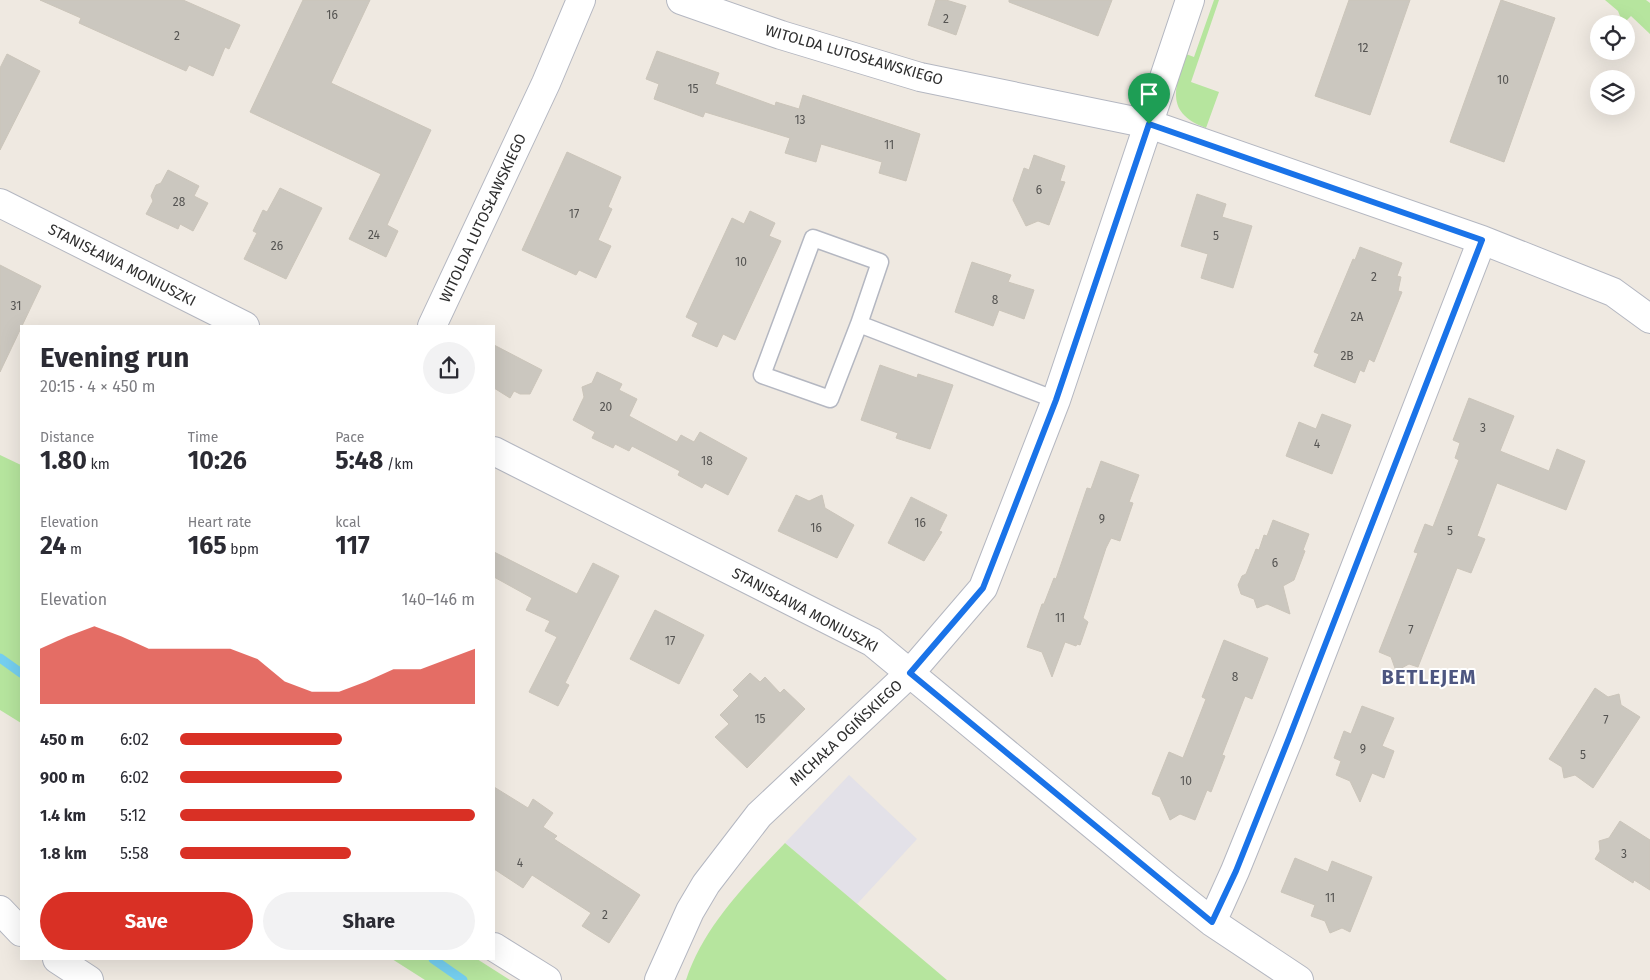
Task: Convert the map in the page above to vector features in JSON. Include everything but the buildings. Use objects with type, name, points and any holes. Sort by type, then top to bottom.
[{"type":"street","name":"WITOLDA LUTOSŁAWSKIEGO","points":[[432,325],[546,83],[581,0]]},
{"type":"street","name":"WITOLDA LUTOSŁAWSKIEGO","points":[[680,0],[781,35],[920,77],[1149,124],[1482,240],[1613,292],[1650,318]]},
{"type":"street","name":"MICHAŁA OGIŃSKIEGO","points":[[659,980],[690,911],[706,884],[759,815],[910,673],[983,588],[1056,400],[1190,0]]},
{"type":"street","name":"STANISŁAWA MONIUSZKI","points":[[0,203],[243,325]]},
{"type":"street","points":[[1212,922],[1236,871],[1482,240]]},
{"type":"street","name":"STANISŁAWA MONIUSZKI","points":[[495,453],[872,642],[1212,922],[1299,980]]},
{"type":"street","points":[[0,910],[20,931]]},
{"type":"street","points":[[495,948],[547,980]]},
{"type":"street","points":[[59,960],[89,980]]},
{"type":"lane","points":[[813,238],[880,262],[859,324],[830,399],[762,375],[813,238]]},
{"type":"lane","points":[[859,324],[1056,400]]},
{"type":"shaded area","points":[[849,775],[917,839],[857,904],[785,843]]},
{"type":"green space","points":[[1214,0],[1219,0],[1191,82],[1219,92],[1206,128],[1193,122],[1178,107],[1176,88],[1186,54],[1194,57]]},
{"type":"green space","points":[[1605,0],[1646,0],[1650,3],[1650,34],[1635,20],[1635,15],[1620,15],[1618,11]]},
{"type":"green space","points":[[0,455],[20,465],[20,722],[0,710]]},
{"type":"green space","points":[[785,843],[947,980],[686,980],[694,960],[715,924],[741,890]]},
{"type":"green space","points":[[394,960],[479,960],[510,980],[425,980]]},
{"type":"waterway","points":[[0,658],[20,672]]},
{"type":"waterway","points":[[434,960],[463,980]]},
{"type":"district","name":"BETLEJEM","points":[[1429,677]]},
{"type":"route","points":[[1149,124],[1482,240],[1320,653],[1289,738],[1236,871],[1212,922],[910,673],[943,632],[983,588],[1056,400],[1064,369],[1149,124]]}]
